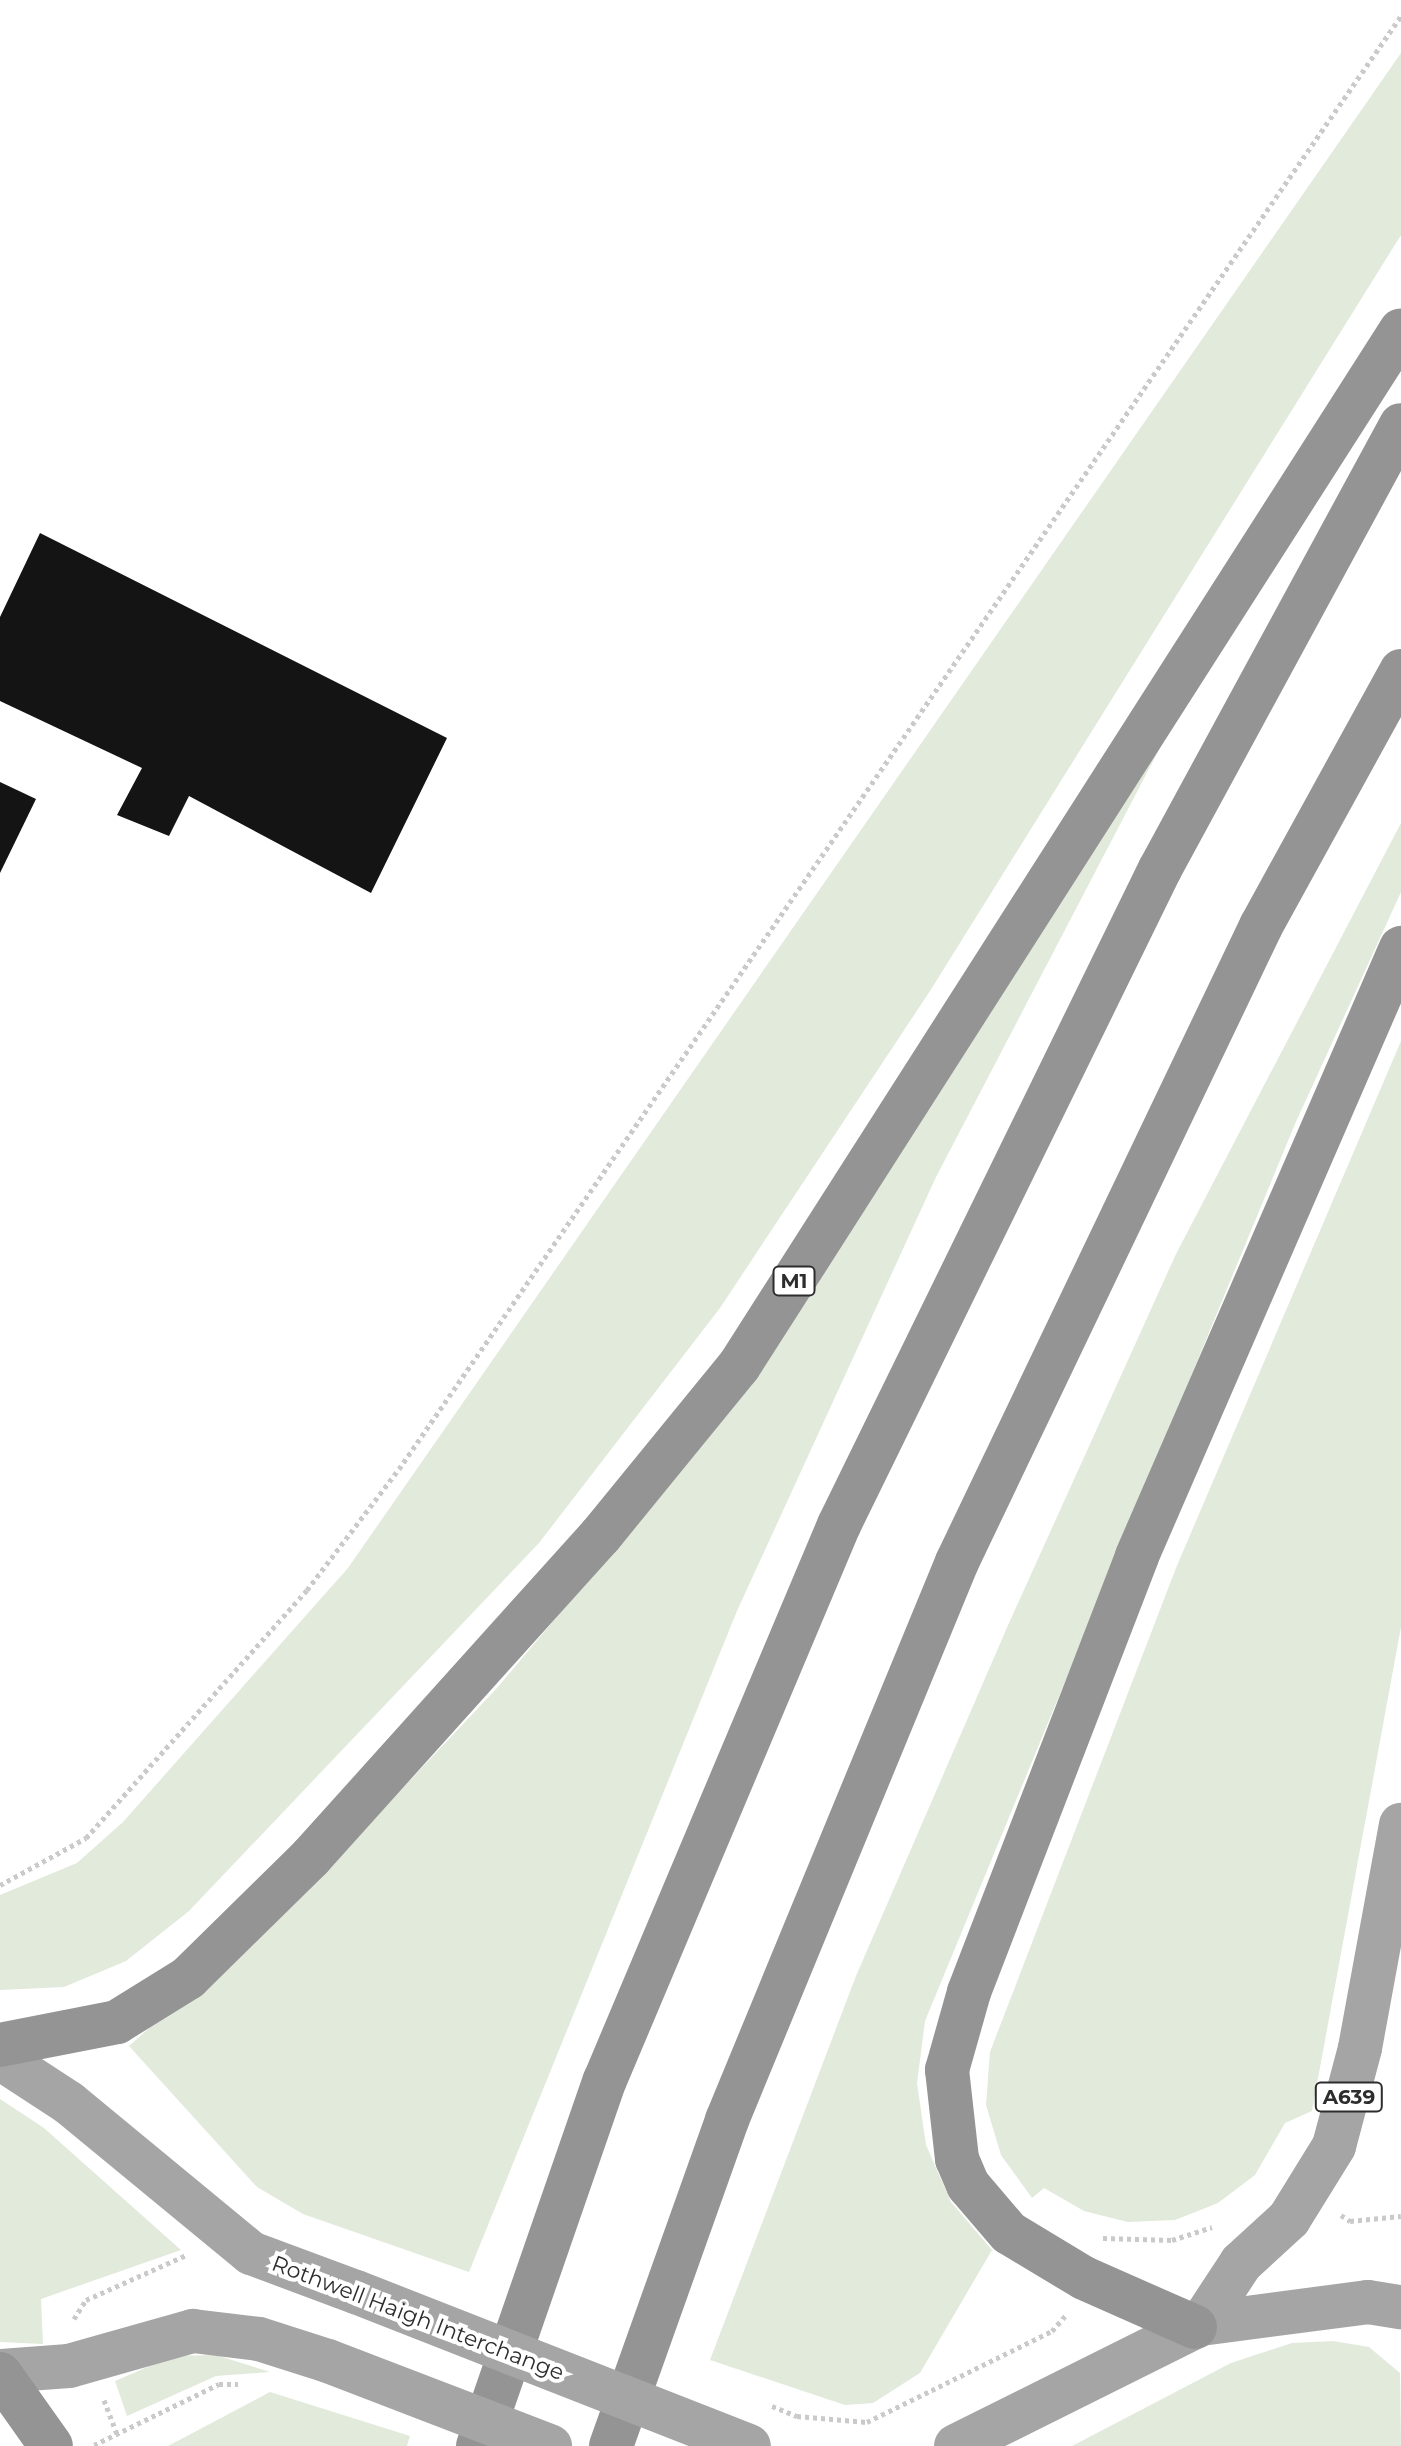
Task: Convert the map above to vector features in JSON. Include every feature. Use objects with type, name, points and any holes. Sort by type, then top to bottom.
[{"type":"highway","name":"M1","points":[[0,2045],[117,2022],[188,1978],[311,1857],[601,1535],[739,1366],[1401,330]]},
{"type":"highway","points":[[478,2446],[605,2080],[839,1525],[1160,869],[1401,425]]},
{"type":"highway","points":[[611,2446],[727,2120],[957,1562],[1261,926],[1401,671]]},
{"type":"highway","points":[[1198,2326],[1084,2278],[1009,2233],[968,2185],[957,2159],[947,2070],[969,1992],[1137,1556],[1401,948]]},
{"type":"highway","points":[[0,2372],[51,2446]]},
{"type":"main road","name":"A639","points":[[1198,2326],[1241,2263],[1289,2219],[1334,2146],[1360,2048],[1401,1825]]},
{"type":"main road","name":"Rothwell Haigh Interchange","points":[[0,2058],[69,2103],[251,2253],[749,2446]]},
{"type":"main road","points":[[956,2446],[1198,2326],[1368,2302],[1401,2307]]},
{"type":"main road","points":[[0,2372],[69,2366],[193,2331],[259,2339],[328,2361],[550,2446]]},
{"type":"path","points":[[0,1885],[86,1838],[307,1590],[399,1469],[1401,16]]},
{"type":"path","points":[[1104,2235],[1172,2240],[1225,2219]]},
{"type":"path","points":[[797,2416],[867,2422],[1038,2339],[1065,2317]]},
{"type":"path","points":[[99,2442],[219,2384],[247,2384]]},
{"type":"green space","points":[[1401,53],[1401,235],[930,991],[720,1308],[539,1543],[189,1911],[126,1961],[64,1987],[0,1990],[0,1895],[77,1863],[123,1822],[348,1568]]},
{"type":"green space","points":[[1174,721],[936,1177],[737,1611],[469,2272],[303,2214],[257,2187],[129,2046],[316,1880],[497,1688],[659,1495]]},
{"type":"green space","points":[[1401,823],[1401,892],[1295,1124],[925,2021],[917,2083],[926,2145],[951,2202],[992,2250],[920,2373],[873,2403],[845,2405],[710,2360],[856,1976],[1009,1623],[1176,1254]]},
{"type":"green space","points":[[1401,1041],[1401,1627],[1312,2111],[1285,2123],[1255,2175],[1218,2203],[1175,2220],[1128,2222],[1084,2211],[1044,2188],[1032,2198],[1001,2155],[986,2105],[990,2052],[1176,1568]]},
{"type":"green space","points":[[0,2099],[44,2128],[181,2250],[41,2299],[43,2344],[0,2342]]},
{"type":"green space","points":[[1333,2341],[1369,2347],[1400,2373],[1401,2446],[1072,2446],[1231,2363],[1292,2343]]},
{"type":"green space","points":[[216,2355],[270,2372],[216,2376],[127,2416],[115,2381],[173,2356]]},
{"type":"green space","points":[[270,2392],[410,2436],[407,2446],[168,2446]]},
{"type":"building","points":[[40,533],[447,738],[371,893],[189,796],[169,836],[117,815],[142,768],[0,701],[0,617]]},
{"type":"building","points":[[0,782],[36,799],[0,873]]}]
